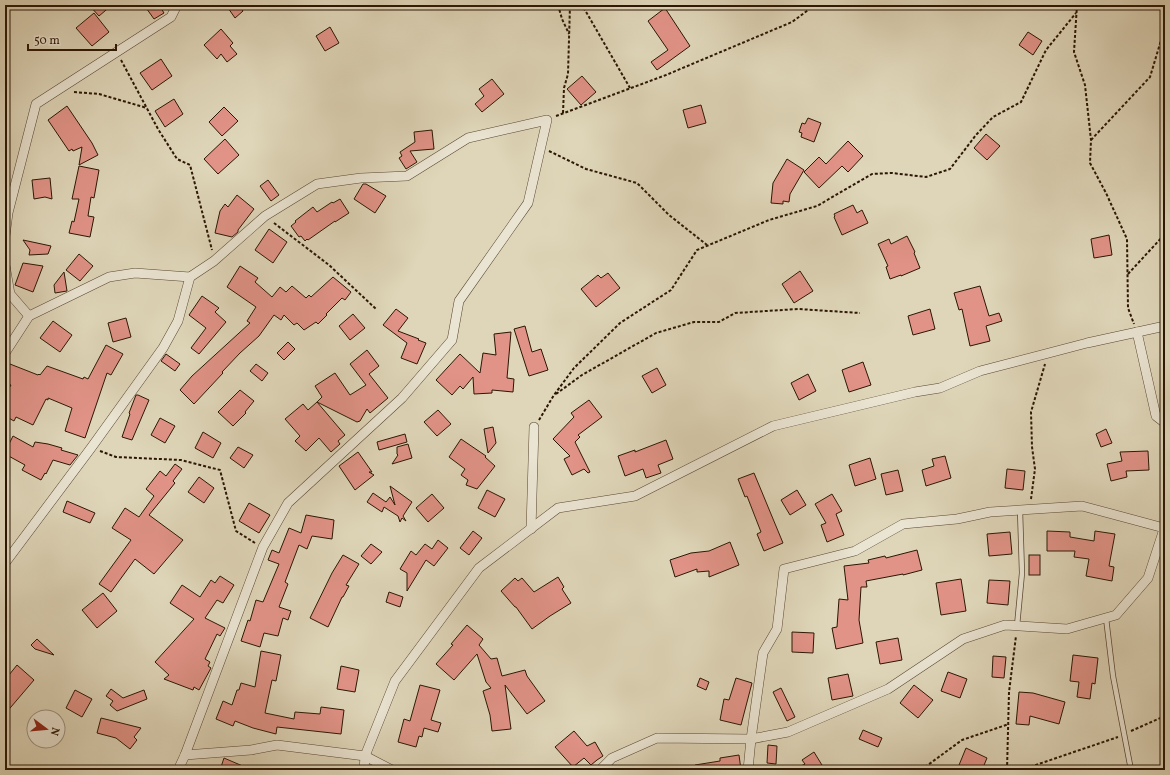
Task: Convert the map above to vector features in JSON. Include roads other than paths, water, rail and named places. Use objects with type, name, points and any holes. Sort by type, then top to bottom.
[{"type":"street","points":[[5,236],[8,213],[36,104],[171,17],[177,5]]},
{"type":"street","points":[[5,352],[29,316],[109,277],[135,273],[190,277],[214,262],[265,216],[316,184],[362,178],[407,176],[468,138],[548,120],[528,203],[458,301],[452,340],[402,398],[288,503],[263,547],[178,770]]},
{"type":"street","points":[[5,265],[10,294],[29,316]]},
{"type":"street","points":[[5,563],[92,448],[163,348],[178,321],[190,277]]},
{"type":"street","points":[[364,770],[365,756],[394,681],[479,568],[558,508],[635,496],[773,426],[915,392],[940,388],[980,371],[1087,343],[1165,326]]},
{"type":"street","points":[[1137,332],[1156,416],[1165,423]]},
{"type":"street","points":[[531,529],[534,427]]},
{"type":"street","points":[[600,770],[612,758],[657,738],[751,739],[788,732],[888,688],[963,639],[1005,625],[1067,629],[1116,615],[1148,578],[1165,527],[1082,506],[990,512],[957,519],[903,524],[855,551],[784,569],[777,629],[763,653],[751,739],[748,770]]},
{"type":"street","points":[[185,754],[251,750],[277,745],[365,756],[392,770]]},
{"type":"lane","points":[[1017,626],[1022,573],[1025,510]]},
{"type":"lane","points":[[1106,618],[1113,676],[1131,770]]}]
